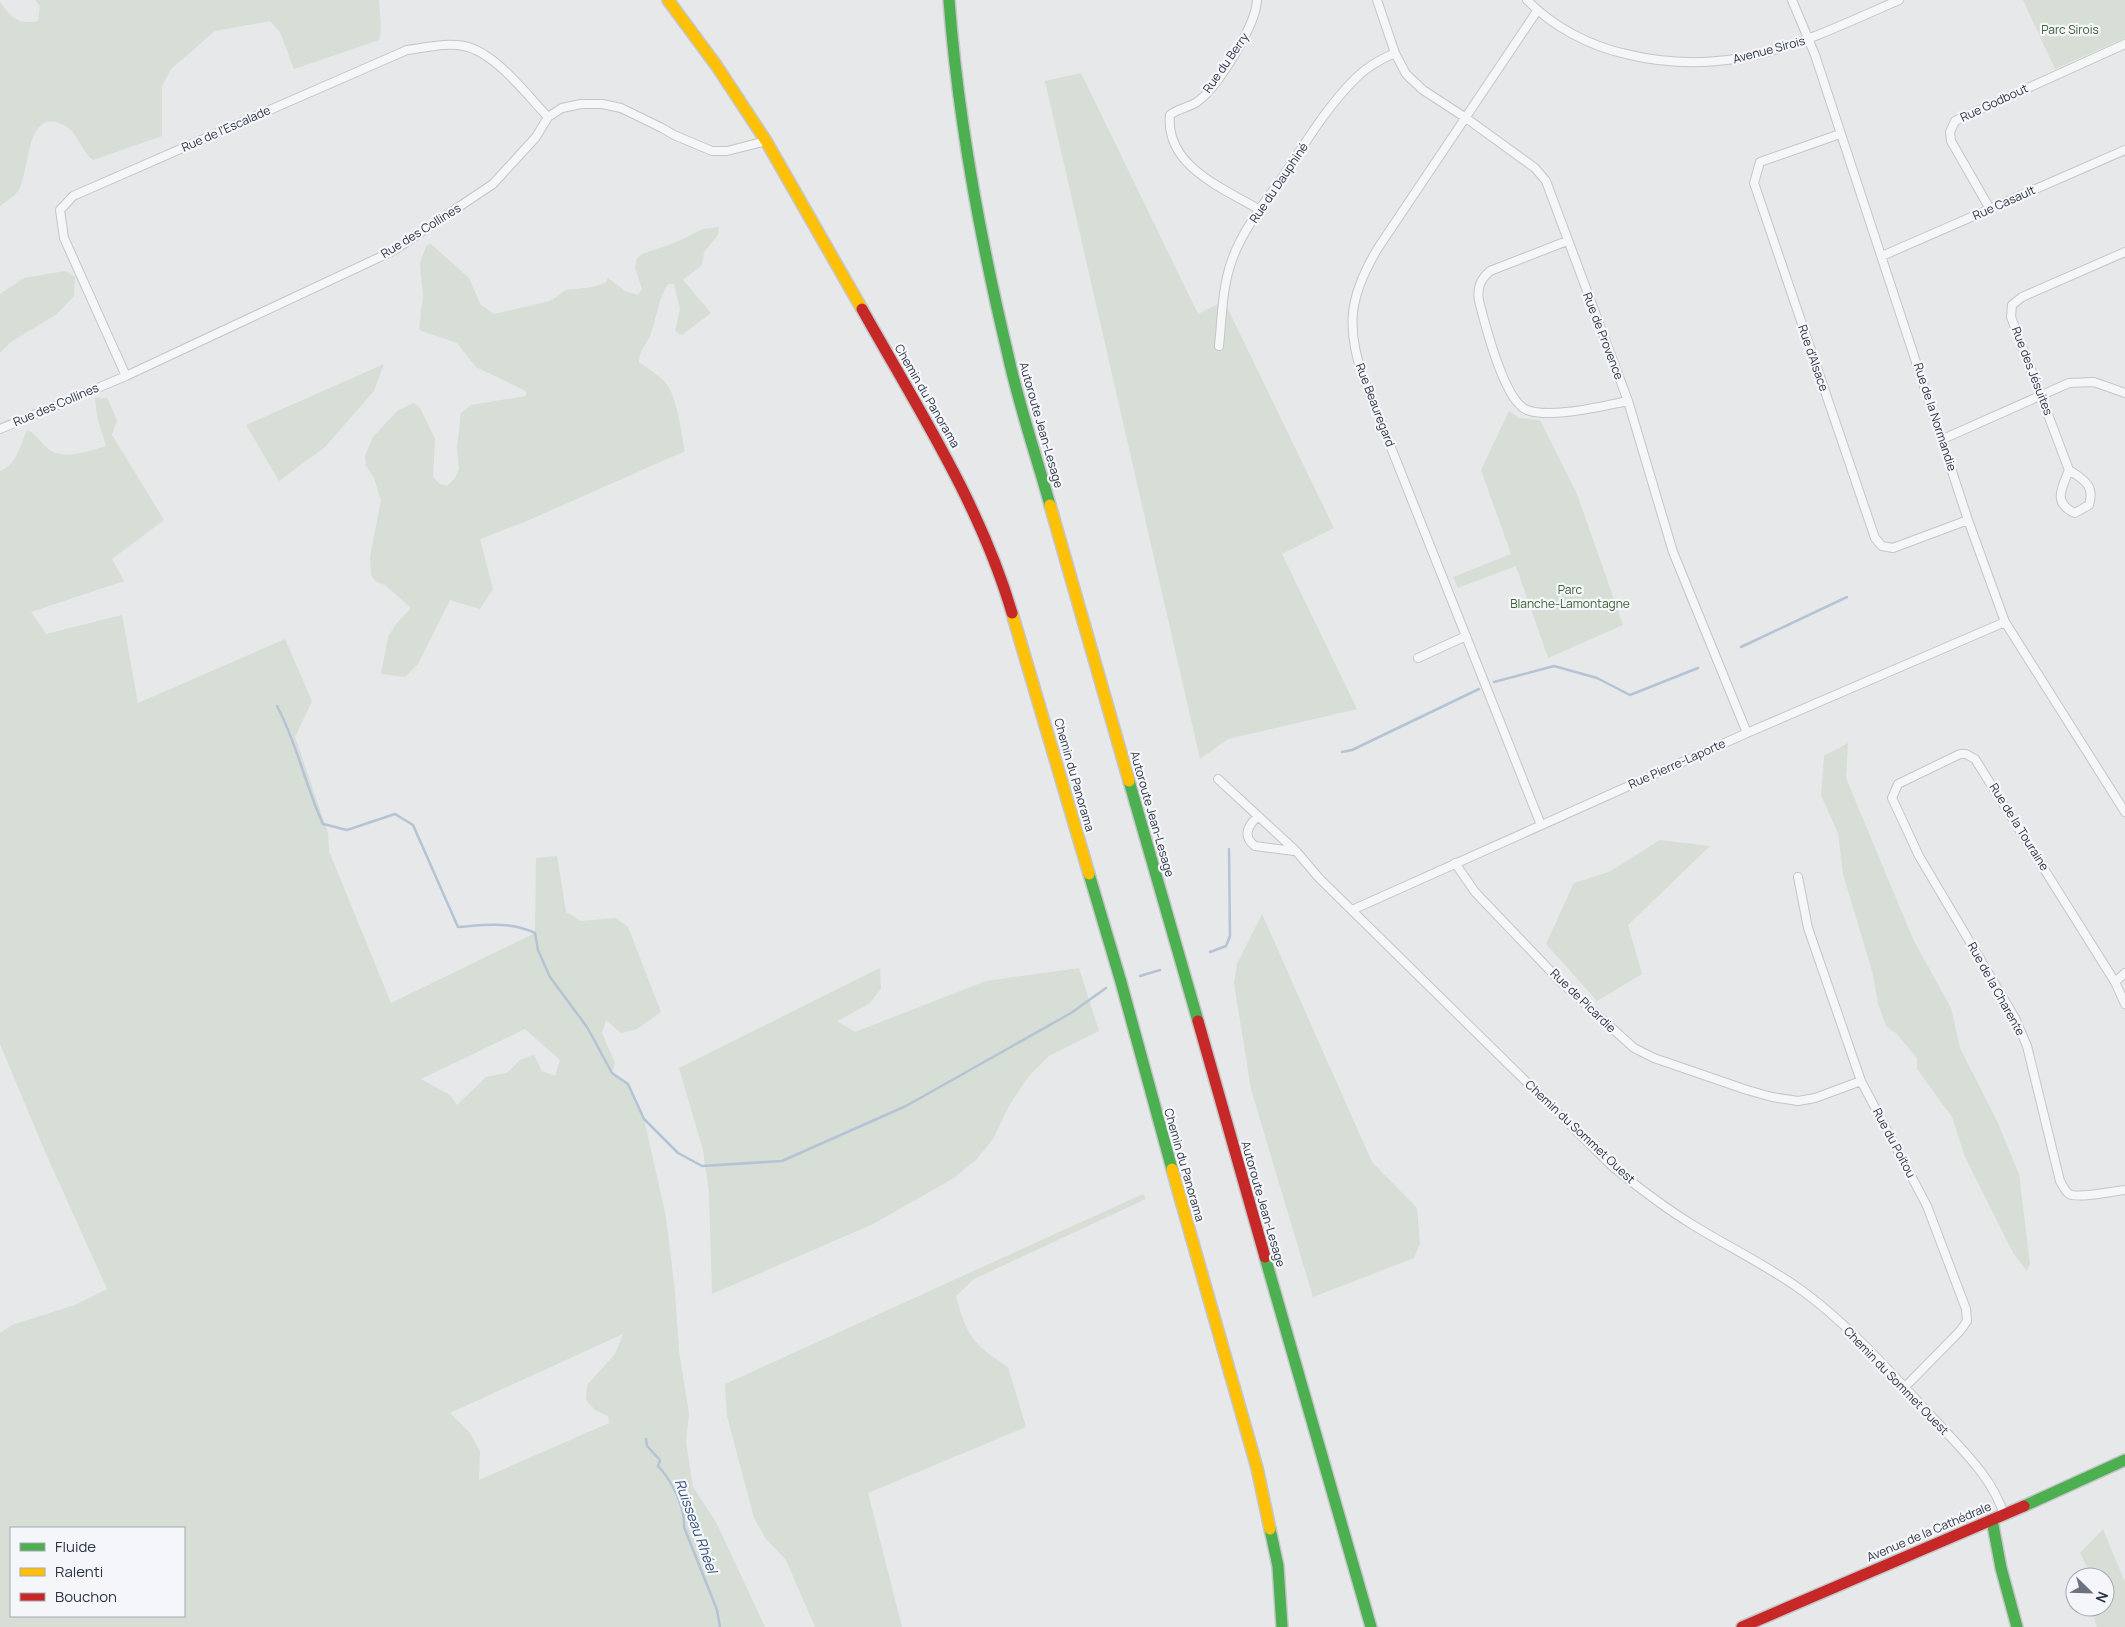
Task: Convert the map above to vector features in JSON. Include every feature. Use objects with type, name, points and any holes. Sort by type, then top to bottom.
[{"type":"main road","name":"Chemin du Panorama","points":[[668,0],[716,65],[766,141],[958,479],[1003,582],[1121,982],[1156,1117],[1256,1468],[1278,1566],[1282,1627]]},
{"type":"main road","name":"Autoroute Jean-Lesage","points":[[949,0],[953,55],[972,192],[1008,358],[1371,1627]]},
{"type":"main road","name":"Avenue de la Cathédrale","points":[[1742,1627],[2004,1516],[2125,1460]]},
{"type":"main road","points":[[1992,1520],[2001,1568],[2017,1627]]},
{"type":"street","name":"Rue du Berry","points":[[1257,0],[1254,18],[1244,40],[1208,91],[1198,101],[1184,109],[1175,110],[1170,114],[1170,133],[1182,157],[1195,171],[1260,210]]},
{"type":"street","name":"Rue de Provence","points":[[1377,0],[1395,53],[1406,74],[1423,90],[1466,118],[1535,168],[1546,181],[1628,401],[1672,552],[1747,732]]},
{"type":"street","name":"Avenue Sirois","points":[[1527,0],[1538,11],[1596,46],[1643,59],[1665,62],[1713,63],[1741,59],[1810,39],[1899,0]]},
{"type":"street","name":"Rue de la Normandie","points":[[1792,0],[1810,39],[1840,134],[1943,439],[1968,520],[2005,622],[2125,812]]},
{"type":"street","name":"Rue Beauregard","points":[[1538,11],[1370,261],[1358,287],[1352,322],[1355,350],[1363,378],[1541,825]]},
{"type":"street","name":"Rue Godbout","points":[[1990,210],[1951,141],[1950,132],[1955,121],[2125,44]]},
{"type":"street","name":"Rue de l'Escalade","points":[[126,376],[64,238],[60,210],[73,196],[407,50],[445,45],[464,46],[483,53],[506,73],[548,117]]},
{"type":"street","name":"Rue du Dauphiné","points":[[1219,346],[1226,278],[1232,258],[1260,210],[1341,95],[1357,76],[1374,62],[1395,53]]},
{"type":"street","points":[[548,117],[562,108],[580,104],[602,104],[621,108],[674,135],[712,151],[727,151],[766,141]]},
{"type":"street","name":"Rue des Collines","points":[[0,428],[126,376],[393,251],[494,184],[536,137],[548,117]]},
{"type":"street","name":"Rue d'Alsace","points":[[1840,134],[1760,162],[1754,183],[1875,538],[1882,546],[1893,548],[1968,520]]},
{"type":"street","name":"Rue Casault","points":[[1882,256],[2125,150]]},
{"type":"street","points":[[1567,241],[1490,271],[1482,278],[1478,288],[1479,300],[1503,376],[1515,401],[1523,408],[1536,413],[1551,413],[1628,401]]},
{"type":"street","name":"Rue des Jésuites","points":[[2069,470],[2011,317],[2012,305],[2022,297],[2125,252]]},
{"type":"street","points":[[1943,439],[2069,383],[2094,382],[2125,392]]},
{"type":"street","points":[[2069,470],[2091,488],[2092,496],[2089,505],[2075,513],[2068,510],[2063,504],[2060,494],[2069,470]]},
{"type":"street","name":"Rue Pierre-Laporte","points":[[1352,910],[1747,732],[2005,622]]},
{"type":"street","points":[[1418,658],[1466,636]]},
{"type":"street","name":"Rue de la Touraine","points":[[1892,798],[1898,784],[1960,754],[1966,754],[1975,759],[2115,982],[2125,1004]]},
{"type":"street","name":"Chemin du Sommet Ouest","points":[[1218,779],[1296,851],[1319,878],[1613,1167],[1652,1198],[1692,1225],[1798,1288],[1836,1318],[1969,1457],[1994,1490],[2004,1516]]},
{"type":"street","name":"Rue de la Charente","points":[[1892,798],[1919,856],[2015,1018],[2024,1038],[2066,1192],[2074,1196],[2125,1190]]},
{"type":"street","points":[[1257,817],[1248,828],[1247,836],[1250,842],[1255,846],[1296,851]]},
{"type":"street","name":"Rue de Picardie","points":[[1455,863],[1482,899],[1562,982],[1634,1048],[1654,1058],[1772,1098],[1798,1101],[1815,1098],[1861,1081]]},
{"type":"street","name":"Rue du Poitou","points":[[1798,877],[1808,928],[1861,1081],[1927,1206],[1966,1308],[1967,1321],[1960,1331],[1904,1388]]},
{"type":"street","points":[[2115,982],[2125,973]]},
{"type":"green space","points":[[35,0],[379,0],[381,29],[379,40],[294,69],[280,32],[270,21],[215,31],[171,69],[162,86],[162,136],[93,160],[67,127],[53,122],[43,124],[36,131],[31,143],[22,182],[18,191],[0,206],[0,2],[16,19],[31,22],[38,21],[40,6]]},
{"type":"green space","name":"Parc Sirois","points":[[2023,0],[2125,0],[2125,38],[2055,69]]},
{"type":"green space","points":[[1081,73],[1198,314],[1224,301],[1334,528],[1282,554],[1357,709],[1228,739],[1200,759],[1045,81]]},
{"type":"green space","points":[[719,227],[718,235],[704,252],[702,265],[683,280],[711,313],[682,335],[675,331],[680,309],[674,284],[668,284],[660,302],[653,327],[641,352],[639,362],[664,381],[672,394],[678,413],[685,451],[527,521],[480,539],[493,589],[480,609],[450,600],[418,664],[405,677],[381,674],[388,637],[396,624],[411,608],[385,585],[376,582],[371,575],[370,557],[381,500],[374,478],[366,466],[365,456],[373,437],[397,411],[414,403],[420,408],[435,439],[433,477],[440,484],[447,486],[455,478],[459,469],[457,448],[461,413],[471,405],[526,396],[526,391],[476,367],[457,343],[419,330],[423,295],[420,264],[426,246],[431,244],[469,278],[481,305],[494,314],[550,301],[566,290],[593,287],[605,283],[608,278],[625,291],[638,295],[642,289],[635,268],[637,258],[642,254],[677,242],[703,229]]},
{"type":"green space","points":[[65,271],[75,277],[74,296],[57,314],[11,342],[0,353],[0,294],[24,278]]},
{"type":"green space","points":[[384,364],[374,391],[325,447],[279,481],[246,425]]},
{"type":"green space","points":[[95,398],[107,398],[117,420],[112,435],[164,520],[112,559],[124,581],[31,612],[46,634],[122,615],[138,703],[285,639],[312,701],[295,737],[328,833],[329,851],[391,1003],[535,933],[536,858],[557,856],[566,912],[581,921],[615,918],[628,927],[661,1012],[637,1029],[621,1033],[606,1020],[602,1033],[615,1063],[612,1073],[628,1084],[644,1119],[666,1217],[675,1292],[679,1351],[689,1414],[686,1442],[693,1487],[716,1522],[765,1627],[0,1627],[0,1333],[12,1325],[75,1305],[107,1289],[43,1147],[0,1044],[0,471],[14,460],[27,430],[34,434],[45,446],[59,454],[83,453],[106,446],[97,417]],"holes":[[[525,1029],[560,1060],[555,1076],[542,1071],[534,1055],[520,1060],[507,1073],[486,1077],[457,1105],[450,1095],[421,1079]],[[623,1334],[615,1354],[587,1385],[586,1400],[595,1410],[608,1416],[609,1423],[479,1480],[480,1451],[470,1433],[450,1413]]]},
{"type":"green space","name":"Parc Blanche-Lamontagne","points":[[1509,411],[1519,418],[1540,420],[1577,494],[1623,625],[1548,658],[1516,566],[1458,588],[1453,577],[1511,554],[1481,470]]},
{"type":"green space","points":[[1848,743],[1846,778],[1913,939],[1951,1008],[1960,1048],[1997,1121],[2019,1174],[2030,1264],[2027,1271],[2013,1253],[1965,1157],[1952,1117],[1917,1069],[1917,1058],[1896,1033],[1886,1026],[1878,1003],[1872,971],[1843,874],[1838,833],[1821,795],[1824,756]]},
{"type":"green space","points":[[1660,840],[1710,846],[1628,925],[1642,974],[1597,1001],[1546,944],[1574,883],[1609,872]]},
{"type":"green space","points":[[1262,914],[1372,1162],[1417,1208],[1420,1244],[1414,1258],[1313,1297],[1251,1089],[1234,983],[1237,964]]},
{"type":"green space","points":[[880,968],[881,989],[869,1004],[837,1021],[855,1032],[986,981],[1079,968],[1099,1031],[1049,1056],[1028,1077],[1009,1106],[993,1139],[977,1159],[954,1178],[873,1224],[712,1294],[709,1193],[703,1150],[679,1068]]},
{"type":"green space","points":[[1143,1194],[1146,1199],[974,1279],[956,1296],[964,1321],[973,1338],[987,1352],[1008,1367],[1026,1427],[868,1493],[902,1627],[815,1627],[786,1560],[766,1539],[754,1518],[727,1416],[725,1384]]},
{"type":"green space","points":[[2103,1529],[2125,1582],[2125,1627],[2097,1627],[2094,1619],[2095,1617],[2115,1617],[2115,1567],[2087,1567],[2080,1553]]},
{"type":"waterway","points":[[1741,647],[1847,597]]},
{"type":"waterway","points":[[1494,682],[1554,666],[1597,678],[1630,695],[1698,668]]},
{"type":"waterway","points":[[1342,752],[1352,750],[1479,689]]},
{"type":"waterway","points":[[277,706],[290,735],[323,824],[347,830],[395,814],[413,825],[458,927],[507,925],[535,933],[538,950],[550,977],[587,1027],[612,1073],[628,1084],[644,1119],[678,1153],[702,1166],[782,1161],[906,1106],[1071,1013],[1106,988]]},
{"type":"waterway","points":[[1210,952],[1226,946],[1230,936],[1229,849]]},
{"type":"waterway","points":[[1140,976],[1160,970]]},
{"type":"waterway","name":"Ruisseau Rhéel","points":[[646,1439],[647,1446],[660,1460],[658,1466],[677,1494],[684,1519],[684,1527],[717,1610],[720,1627]]},
{"type":"traffic: fast","points":[[949,0],[958,90],[979,223],[1012,374],[1050,505]]},
{"type":"traffic: fast","points":[[1129,781],[1198,1021]]},
{"type":"traffic: fast","points":[[1089,874],[1121,982],[1172,1169]]},
{"type":"traffic: fast","points":[[1265,1257],[1371,1627]]},
{"type":"traffic: fast","points":[[2024,1506],[2125,1460]]},
{"type":"traffic: fast","points":[[1992,1520],[2001,1568],[2017,1627]]},
{"type":"traffic: fast","points":[[1270,1529],[1278,1566],[1282,1627]]},
{"type":"traffic: slow","points":[[668,0],[716,65],[766,141],[862,309]]},
{"type":"traffic: slow","points":[[1050,505],[1129,781]]},
{"type":"traffic: slow","points":[[1012,613],[1089,874]]},
{"type":"traffic: slow","points":[[1172,1169],[1257,1468],[1270,1529]]},
{"type":"traffic: jam","points":[[862,309],[946,457],[965,495],[999,573],[1012,613]]},
{"type":"traffic: jam","points":[[1198,1021],[1265,1257]]},
{"type":"traffic: jam","points":[[1742,1627],[2024,1506]]}]
